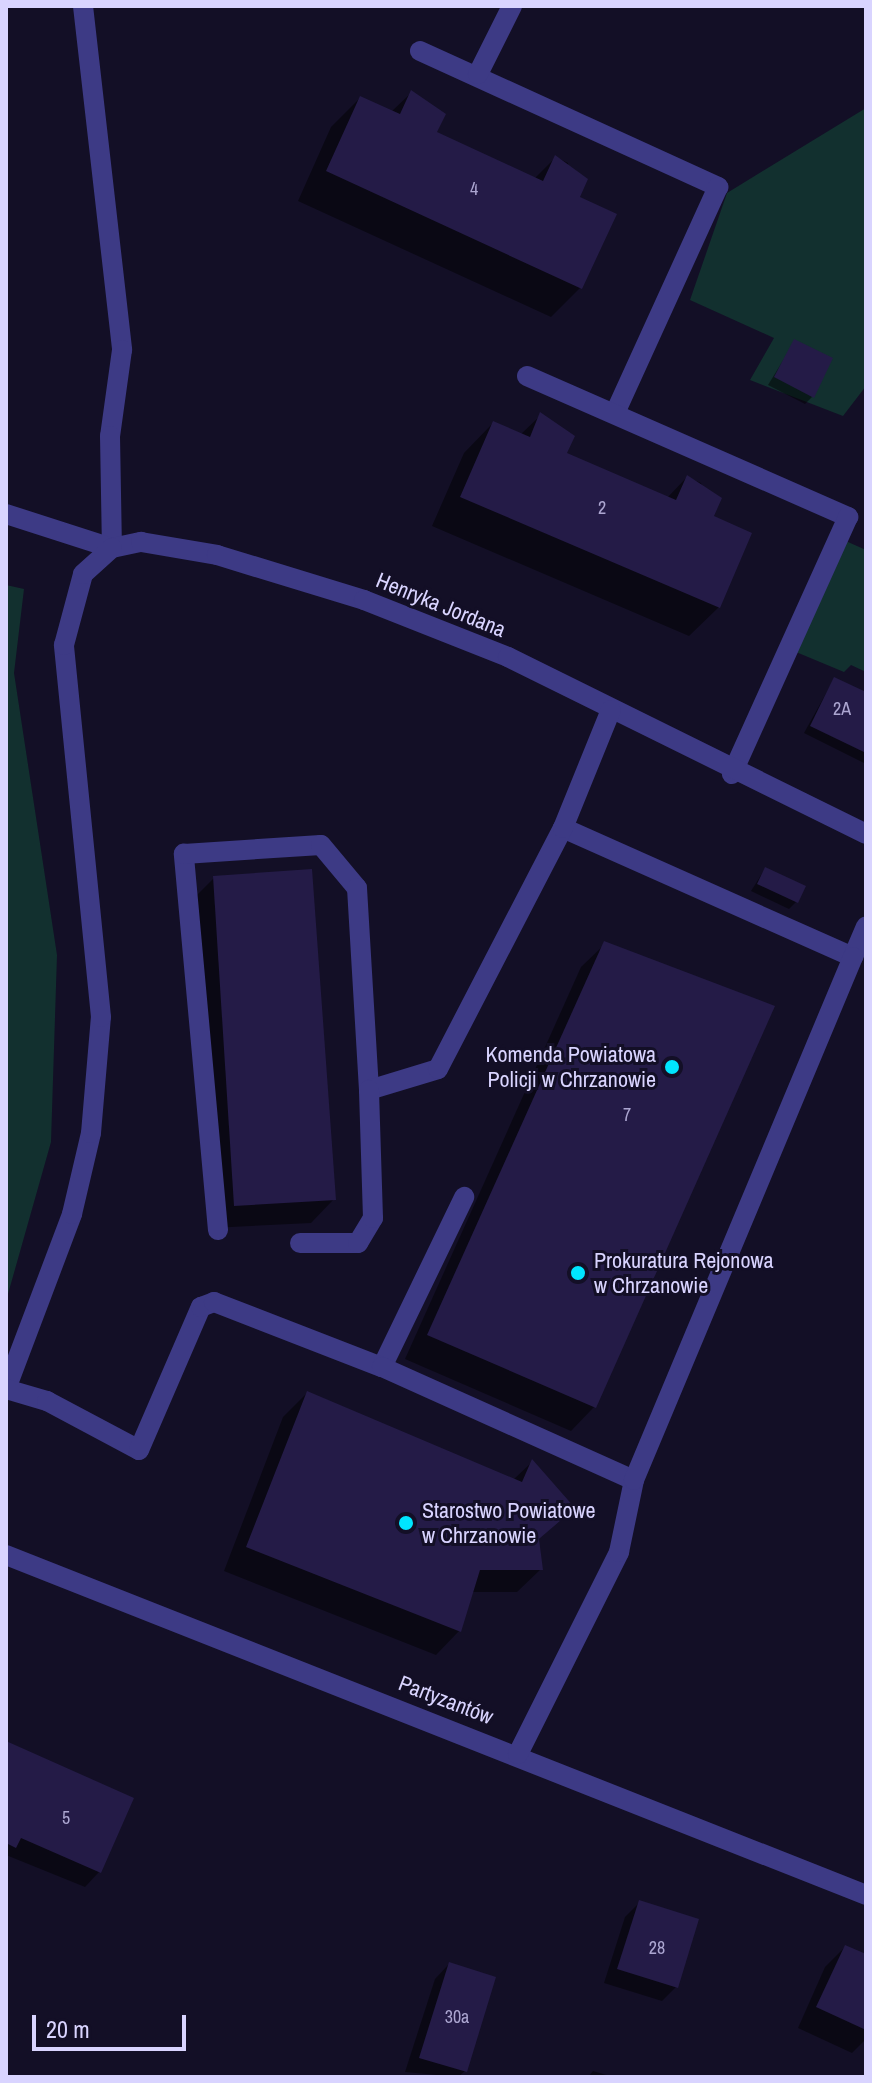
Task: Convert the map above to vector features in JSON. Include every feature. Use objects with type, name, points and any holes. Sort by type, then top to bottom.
[{"type":"street","points":[[83,6],[122,350],[110,436],[112,548],[83,574],[64,645],[101,1017],[91,1133],[72,1214],[6,1389],[47,1401],[139,1450],[201,1307],[214,1302],[382,1367],[634,1480]]},
{"type":"street","points":[[478,74],[512,6]]},
{"type":"street","points":[[420,51],[478,74],[718,187],[616,411]]},
{"type":"street","points":[[527,376],[616,411],[848,517],[732,774]]},
{"type":"street","name":"Henryka Jordana","points":[[6,514],[112,548],[141,542],[217,555],[364,600],[508,657],[732,774],[866,834]]},
{"type":"street","points":[[369,1090],[438,1069],[563,828],[611,710]]},
{"type":"street","points":[[563,828],[853,957]]},
{"type":"street","points":[[218,1230],[184,854],[321,845],[357,888],[373,1218],[358,1243],[300,1243]]},
{"type":"street","points":[[518,1754],[619,1552],[634,1480],[866,927]]},
{"type":"street","points":[[382,1367],[464,1197]]},
{"type":"street","name":"Partyzantów","points":[[6,1555],[518,1754],[866,1895]]},
{"type":"green space","points":[[866,108],[866,386],[843,416],[750,380],[774,338],[690,300],[727,193]]},
{"type":"green space","points":[[839,538],[866,550],[866,672],[851,665],[844,672],[796,652]]},
{"type":"green space","points":[[6,585],[24,589],[14,673],[57,955],[51,1142],[6,1301]]},
{"type":"building","points":[[411,90],[446,114],[437,132],[543,181],[555,155],[588,179],[580,197],[617,214],[582,289],[326,171],[360,96],[400,114]]},
{"type":"building","points":[[794,339],[833,358],[814,398],[774,377]]},
{"type":"building","points":[[540,412],[575,436],[567,453],[676,500],[687,475],[722,498],[714,516],[752,533],[720,608],[460,497],[493,421],[530,437]]},
{"type":"building","points":[[834,677],[866,692],[866,753],[810,726]]},
{"type":"building","points":[[765,867],[806,886],[798,903],[757,884]]},
{"type":"building","points":[[312,869],[336,1200],[234,1206],[213,876]]},
{"type":"building","points":[[604,941],[775,1006],[596,1408],[427,1335]]},
{"type":"building","name":"Starostwo Powiatowe w Chrzanowie","points":[[307,1391],[522,1482],[532,1459],[575,1508],[539,1539],[543,1570],[480,1570],[461,1632],[246,1547]]},
{"type":"building","points":[[6,1741],[134,1798],[101,1873],[21,1838],[16,1848],[6,1843]]},
{"type":"building","points":[[639,1900],[699,1919],[678,1988],[617,1969]]},
{"type":"building","points":[[845,1945],[866,1954],[866,2030],[816,2007]]},
{"type":"building","points":[[449,1962],[496,1977],[467,2072],[419,2058]]},
{"type":"place","name":"Komenda Powiatowa Policji w Chrzanowie","points":[[672,1067]]},
{"type":"place","name":"Prokuratura Rejonowa w Chrzanowie","points":[[578,1273]]},
{"type":"place","name":"Starostwo Powiatowe w Chrzanowie","points":[[406,1523]]}]
